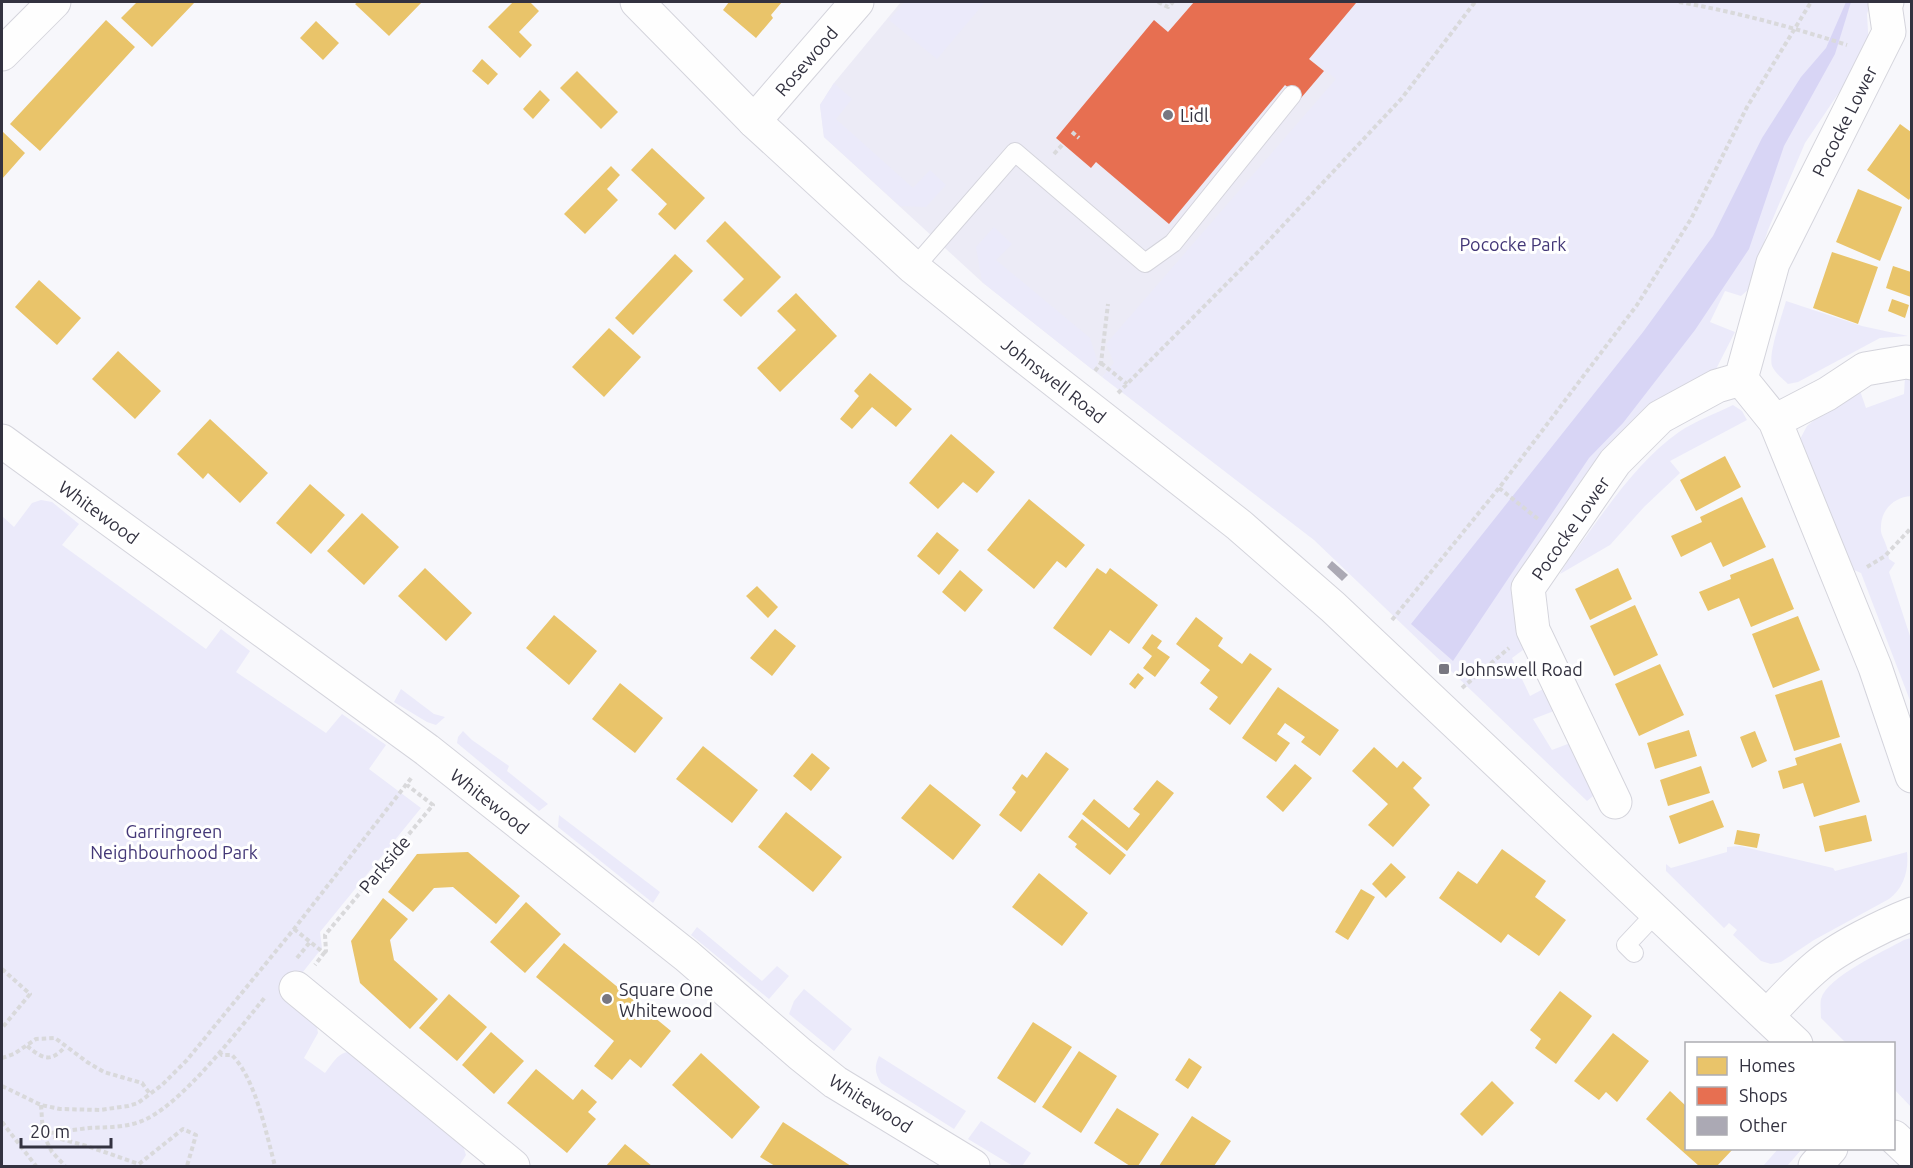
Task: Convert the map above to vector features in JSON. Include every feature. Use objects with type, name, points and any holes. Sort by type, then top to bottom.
[{"type":"street","points":[[2,54],[54,2]]},
{"type":"street","name":"Johnswell Road","points":[[637,2],[754,121],[914,268],[1239,525],[1334,608],[1794,1042]]},
{"type":"street","name":"Rosewood","points":[[754,121],[857,2]]},
{"type":"street","name":"Pococke Lower","points":[[1616,801],[1533,630],[1528,588],[1616,462],[1660,417],[1717,386],[1741,379],[1773,263],[1896,24]]},
{"type":"street","points":[[1775,421],[1827,394],[1865,369],[1911,363]]},
{"type":"street","points":[[1741,379],[1775,421],[1875,667],[1911,776]]},
{"type":"street","name":"Whitewood","points":[[2,441],[427,750],[687,956],[835,1082],[973,1167]]},
{"type":"street","points":[[1767,1016],[1816,966],[1832,954],[1897,919],[1911,914]]},
{"type":"street","points":[[288,979],[513,1167]]},
{"type":"street","points":[[1895,1139],[1911,1154]]},
{"type":"street","points":[[1815,1167],[1830,1150]]},
{"type":"lane","points":[[914,268],[1015,152],[1145,263],[1173,243],[1292,95]]},
{"type":"lane","points":[[1634,953],[1626,945],[1657,912]]},
{"type":"path","points":[[1158,2],[1168,7],[1173,2]]},
{"type":"path","points":[[1142,370],[1259,251],[1402,98],[1475,2]]},
{"type":"path","points":[[1679,2],[1719,9],[1795,28],[1848,45]]},
{"type":"path","points":[[1391,622],[1499,488],[1637,305],[1691,219],[1747,108],[1811,2]]},
{"type":"path","points":[[1072,132],[1079,138]]},
{"type":"path","points":[[1092,374],[1101,363],[1108,304]]},
{"type":"path","points":[[1101,363],[1127,384]]},
{"type":"path","points":[[1499,488],[1541,521]]},
{"type":"path","points":[[1841,583],[1885,556],[1911,527]]},
{"type":"path","points":[[1440,706],[1533,630]]},
{"type":"path","points":[[2,1086],[41,1105],[60,1109],[100,1110],[138,1103],[162,1085],[187,1060],[294,929],[416,771]]},
{"type":"path","name":"Parkside","points":[[324,953],[326,951],[325,935],[433,805],[406,785]]},
{"type":"path","points":[[43,1134],[121,1127],[141,1122],[162,1110],[182,1092],[288,979],[310,942]]},
{"type":"path","points":[[2,969],[30,994],[2,1028]]},
{"type":"path","points":[[2,1058],[15,1054],[36,1039],[55,1038],[104,1072],[142,1083],[150,1094]]},
{"type":"path","points":[[27,1046],[38,1055],[47,1058],[55,1057],[65,1047]]},
{"type":"path","points":[[219,1053],[232,1055],[242,1065],[253,1091],[275,1167]]},
{"type":"path","points":[[41,1105],[43,1134],[52,1152],[65,1167]]},
{"type":"path","points":[[2,1122],[36,1167]]},
{"type":"path","points":[[43,1134],[139,1164],[183,1129],[195,1135],[187,1167]]},
{"type":"shaded area","points":[[901,2],[1442,2],[1102,377],[982,282],[824,137],[820,105],[834,83]]},
{"type":"shaded area","points":[[1846,2],[1851,2],[1835,54],[1784,146],[1749,249],[1695,330],[1623,423],[1589,458],[1453,661],[1411,624],[1643,332],[1713,236],[1762,138],[1801,77],[1826,48]]},
{"type":"green space","points":[[905,2],[985,2],[937,59],[889,20]]},
{"type":"green space","name":"Pococke Park","points":[[1357,2],[1871,2],[1867,14],[1869,48],[1805,143],[1768,230],[1749,289],[1741,296],[1725,291],[1710,322],[1735,332],[1715,371],[1656,401],[1589,469],[1515,580],[1515,621],[1527,647],[1512,658],[1530,696],[1549,686],[1554,711],[1533,719],[1552,750],[1573,742],[1598,792],[1587,801],[1314,540],[1102,377],[1114,363],[1106,344],[1336,79],[1311,58]]},
{"type":"green space","points":[[834,83],[852,99],[836,119],[913,188],[930,170],[946,185],[926,207],[900,206],[824,137],[820,105]]},
{"type":"green space","points":[[994,227],[1012,244],[996,260],[1090,338],[1098,363],[1093,370],[982,282],[976,247]]},
{"type":"green space","points":[[1786,301],[1862,326],[1908,336],[1880,338],[1798,382],[1788,384],[1775,371],[1771,360]]},
{"type":"green space","points":[[1911,376],[1911,496],[1890,505],[1883,515],[1881,529],[1889,559],[1895,563],[1889,572],[1911,639],[1911,703],[1861,573],[1852,569],[1798,443],[1807,426],[1858,385],[1866,408],[1904,394],[1905,377]]},
{"type":"green space","points":[[1733,405],[1742,411],[1747,420],[1670,461],[1680,473],[1644,507],[1610,545],[1560,574],[1605,510],[1647,459],[1685,428]]},
{"type":"green space","name":"Garringreen Neighbourhood Park","points":[[41,500],[52,502],[79,524],[62,545],[206,649],[221,629],[250,651],[236,672],[326,733],[342,714],[386,745],[369,769],[421,808],[320,932],[322,948],[287,992],[315,1016],[318,1033],[304,1058],[325,1073],[341,1054],[357,1051],[460,1137],[466,1155],[459,1166],[2,1166],[2,516],[14,527],[32,503]]},
{"type":"green space","points":[[401,689],[434,714],[445,717],[436,725],[394,702]]},
{"type":"green space","points":[[463,731],[509,766],[507,771],[548,804],[539,811],[457,743]]},
{"type":"green space","points":[[559,815],[660,892],[653,903],[558,827]]},
{"type":"green space","points":[[1740,846],[1833,868],[1835,871],[1907,852],[1907,865],[1902,884],[1889,899],[1814,940],[1781,962],[1771,964],[1761,961],[1733,935],[1737,930],[1729,923],[1724,928],[1666,871],[1666,864],[1671,868],[1727,852],[1727,847]]},
{"type":"green space","points":[[697,927],[762,981],[777,966],[789,976],[769,999],[691,935]]},
{"type":"green space","points":[[1912,938],[1911,1107],[1895,1090],[1895,1042],[1845,1042],[1821,1018],[1821,999],[1834,982],[1857,965]]},
{"type":"green space","points":[[804,989],[852,1029],[834,1051],[789,1014],[794,1001]]},
{"type":"green space","points":[[879,1056],[966,1111],[954,1129],[881,1083],[876,1070]]},
{"type":"green space","points":[[981,1121],[1031,1153],[1022,1166],[1013,1166],[968,1139]]},
{"type":"green space","points":[[1777,1150],[1801,1150],[1787,1166],[1763,1166]]},
{"type":"building: Homes","points":[[137,2],[195,2],[152,47],[121,18]]},
{"type":"building: Homes","points":[[358,2],[422,2],[389,36],[355,4]]},
{"type":"building: Homes","points":[[513,2],[530,2],[539,11],[519,32],[532,45],[520,58],[488,27]]},
{"type":"building: Homes","points":[[729,2],[782,2],[771,15],[773,18],[756,38],[723,10]]},
{"type":"building: Homes","points":[[106,20],[135,47],[40,151],[10,124]]},
{"type":"building: Homes","points":[[316,21],[339,43],[323,60],[300,38]]},
{"type":"building: Homes","points":[[482,59],[498,74],[488,85],[472,71]]},
{"type":"building: Homes","points":[[577,71],[618,112],[601,129],[560,88]]},
{"type":"building: Homes","points":[[540,90],[550,100],[533,119],[523,109]]},
{"type":"building: Homes","points":[[1900,124],[1911,132],[1911,196],[1909,200],[1867,170]]},
{"type":"building: Homes","points":[[2,131],[25,153],[2,179]]},
{"type":"building: Homes","points":[[652,148],[705,198],[675,230],[658,214],[667,204],[631,170]]},
{"type":"building: Homes","points":[[611,166],[620,175],[607,189],[618,200],[585,234],[564,214]]},
{"type":"building: Homes","points":[[1858,189],[1902,207],[1880,261],[1836,242]]},
{"type":"building: Homes","points":[[725,221],[781,277],[741,317],[723,300],[744,279],[706,241]]},
{"type":"building: Homes","points":[[1832,252],[1878,267],[1858,324],[1813,308]]},
{"type":"building: Homes","points":[[675,254],[693,271],[633,335],[615,318]]},
{"type":"building: Homes","points":[[1893,266],[1911,272],[1911,297],[1886,288]]},
{"type":"building: Homes","points":[[39,280],[81,318],[57,345],[15,307]]},
{"type":"building: Homes","points":[[796,293],[837,336],[780,392],[757,368],[796,330],[777,311]]},
{"type":"building: Homes","points":[[1892,299],[1909,305],[1905,318],[1888,311]]},
{"type":"building: Homes","points":[[609,328],[641,357],[604,397],[572,367]]},
{"type":"building: Homes","points":[[118,351],[161,391],[135,419],[92,379]]},
{"type":"building: Homes","points":[[870,373],[912,409],[896,427],[872,407],[852,429],[840,419],[859,396],[854,391]]},
{"type":"building: Homes","points":[[210,419],[268,473],[240,503],[208,473],[203,479],[177,454]]},
{"type":"building: Homes","points":[[951,434],[995,472],[977,493],[963,482],[938,509],[909,483]]},
{"type":"building: Homes","points":[[1725,456],[1741,487],[1696,511],[1680,480]]},
{"type":"building: Homes","points":[[310,484],[345,515],[311,554],[276,523]]},
{"type":"building: Homes","points":[[1742,497],[1766,547],[1723,567],[1711,542],[1681,557],[1671,536],[1702,522],[1700,517]]},
{"type":"building: Homes","points":[[1029,499],[1085,545],[1066,568],[1057,561],[1034,589],[987,550]]},
{"type":"building: Homes","points":[[362,513],[399,547],[364,585],[327,551]]},
{"type":"building: Homes","points":[[937,532],[959,550],[939,575],[917,556]]},
{"type":"building: Homes","points":[[1773,558],[1794,609],[1751,627],[1739,598],[1708,611],[1699,592],[1731,579],[1730,575]]},
{"type":"building: Homes","points":[[425,568],[472,613],[446,641],[398,596]]},
{"type":"building: Homes","points":[[1097,568],[1106,574],[1110,568],[1158,605],[1129,644],[1110,630],[1091,656],[1053,628]]},
{"type":"building: Homes","points":[[1618,568],[1632,599],[1590,620],[1575,589]]},
{"type":"building: Homes","points":[[960,570],[983,590],[965,612],[942,592]]},
{"type":"building: Homes","points":[[757,586],[778,607],[768,618],[746,596]]},
{"type":"building: Homes","points":[[1635,605],[1658,655],[1614,676],[1590,626]]},
{"type":"building: Homes","points":[[554,615],[597,651],[569,685],[526,648]]},
{"type":"building: Homes","points":[[1798,616],[1820,670],[1773,688],[1752,634]]},
{"type":"building: Homes","points":[[1196,617],[1223,638],[1218,646],[1242,664],[1250,653],[1272,669],[1230,725],[1209,709],[1218,697],[1200,683],[1210,670],[1176,644]]},
{"type":"building: Homes","points":[[775,629],[796,646],[772,676],[750,658]]},
{"type":"building: Homes","points":[[1152,634],[1162,641],[1157,648],[1170,657],[1155,677],[1143,668],[1152,656],[1142,648]]},
{"type":"building: Homes","points":[[1660,664],[1684,715],[1639,736],[1615,684]]},
{"type":"building: Homes","points":[[1138,673],[1144,678],[1135,689],[1129,684]]},
{"type":"building: Homes","points":[[1822,680],[1840,737],[1794,751],[1775,695]]},
{"type":"building: Homes","points":[[620,683],[663,718],[635,753],[592,719]]},
{"type":"building: Homes","points":[[1278,687],[1339,730],[1320,756],[1301,742],[1305,737],[1285,723],[1277,734],[1290,743],[1276,762],[1242,738]]},
{"type":"building: Homes","points":[[1689,730],[1697,756],[1655,769],[1647,743]]},
{"type":"building: Homes","points":[[1755,731],[1767,761],[1752,768],[1740,737]]},
{"type":"building: Homes","points":[[1841,743],[1860,802],[1814,817],[1803,783],[1783,789],[1778,771],[1797,765],[1795,758]]},
{"type":"building: Homes","points":[[703,746],[758,790],[732,823],[676,779]]},
{"type":"building: Homes","points":[[1374,747],[1397,768],[1403,761],[1422,778],[1413,788],[1430,805],[1393,847],[1368,825],[1388,804],[1352,771]]},
{"type":"building: Homes","points":[[1046,752],[1069,769],[1021,832],[999,815],[1016,792],[1012,788],[1022,774],[1027,778]]},
{"type":"building: Homes","points":[[812,753],[830,768],[811,791],[793,776]]},
{"type":"building: Homes","points":[[1295,764],[1312,778],[1283,812],[1266,797]]},
{"type":"building: Homes","points":[[1701,766],[1710,793],[1668,806],[1660,780]]},
{"type":"building: Homes","points":[[1157,780],[1174,793],[1127,851],[1082,814],[1094,799],[1129,828],[1140,814],[1133,809]]},
{"type":"building: Homes","points":[[930,784],[981,825],[953,860],[901,818]]},
{"type":"building: Homes","points":[[1713,800],[1724,827],[1679,844],[1669,816]]},
{"type":"building: Homes","points":[[786,812],[842,857],[813,892],[758,847]]},
{"type":"building: Homes","points":[[1866,815],[1872,841],[1825,852],[1819,826]]},
{"type":"building: Homes","points":[[1082,819],[1126,855],[1110,875],[1075,847],[1077,844],[1068,837]]},
{"type":"building: Homes","points":[[1737,830],[1760,834],[1757,848],[1734,844]]},
{"type":"building: Homes","points":[[1502,849],[1546,881],[1535,897],[1566,920],[1539,956],[1508,934],[1501,943],[1439,898],[1458,871],[1477,884]]},
{"type":"building: Homes","points":[[468,852],[520,896],[496,924],[453,887],[434,888],[413,912],[388,892],[417,854]]},
{"type":"building: Homes","points":[[1391,863],[1406,877],[1386,898],[1372,884]]},
{"type":"building: Homes","points":[[1039,873],[1088,913],[1062,946],[1012,907]]},
{"type":"building: Homes","points":[[1361,889],[1375,897],[1348,940],[1335,932]]},
{"type":"building: Homes","points":[[383,898],[408,919],[390,940],[394,960],[438,999],[410,1029],[360,983],[351,941]]},
{"type":"building: Homes","points":[[526,902],[561,934],[525,973],[490,942]]},
{"type":"building: Homes","points":[[564,943],[671,1031],[641,1068],[630,1059],[612,1080],[594,1066],[614,1041],[536,977]]},
{"type":"building: Homes","points":[[1560,991],[1592,1016],[1556,1064],[1535,1048],[1541,1039],[1530,1030]]},
{"type":"building: Homes","points":[[449,994],[487,1027],[457,1061],[419,1028]]},
{"type":"building: Homes","points":[[1033,1022],[1072,1047],[1035,1103],[997,1078]]},
{"type":"building: Homes","points":[[491,1032],[524,1061],[494,1094],[462,1065]]},
{"type":"building: Homes","points":[[1613,1033],[1649,1061],[1617,1102],[1606,1092],[1599,1100],[1574,1081]]},
{"type":"building: Homes","points":[[1079,1051],[1117,1076],[1081,1133],[1042,1107]]},
{"type":"building: Homes","points":[[701,1053],[760,1107],[732,1139],[672,1085]]},
{"type":"building: Homes","points":[[1189,1058],[1202,1067],[1188,1089],[1175,1080]]},
{"type":"building: Homes","points":[[536,1069],[573,1100],[582,1089],[597,1102],[588,1112],[596,1119],[567,1153],[507,1103]]},
{"type":"building: Homes","points":[[1492,1081],[1514,1103],[1482,1136],[1460,1114]]},
{"type":"building: Homes","points":[[1670,1091],[1685,1105],[1685,1150],[1732,1150],[1717,1166],[1699,1166],[1646,1119]]},
{"type":"building: Homes","points":[[1117,1108],[1159,1134],[1138,1166],[1130,1166],[1094,1143]]},
{"type":"building: Homes","points":[[1192,1116],[1231,1141],[1214,1166],[1159,1166]]},
{"type":"building: Homes","points":[[783,1122],[851,1166],[775,1166],[760,1157]]},
{"type":"building: Homes","points":[[625,1144],[652,1166],[606,1166]]},
{"type":"building: Shops","name":"Lidl","points":[[1194,2],[1356,3],[1309,59],[1324,71],[1301,98],[1285,85],[1169,224],[1096,162],[1091,168],[1056,138],[1154,20],[1168,32]]},
{"type":"building: Other","points":[[1332,561],[1348,575],[1342,581],[1327,567]]},
{"type":"place","name":"Lidl","points":[[1168,115]]},
{"type":"place","name":"Johnswell Road","points":[[1444,669]]},
{"type":"place","name":"Square One Whitewood","points":[[607,999]]}]
